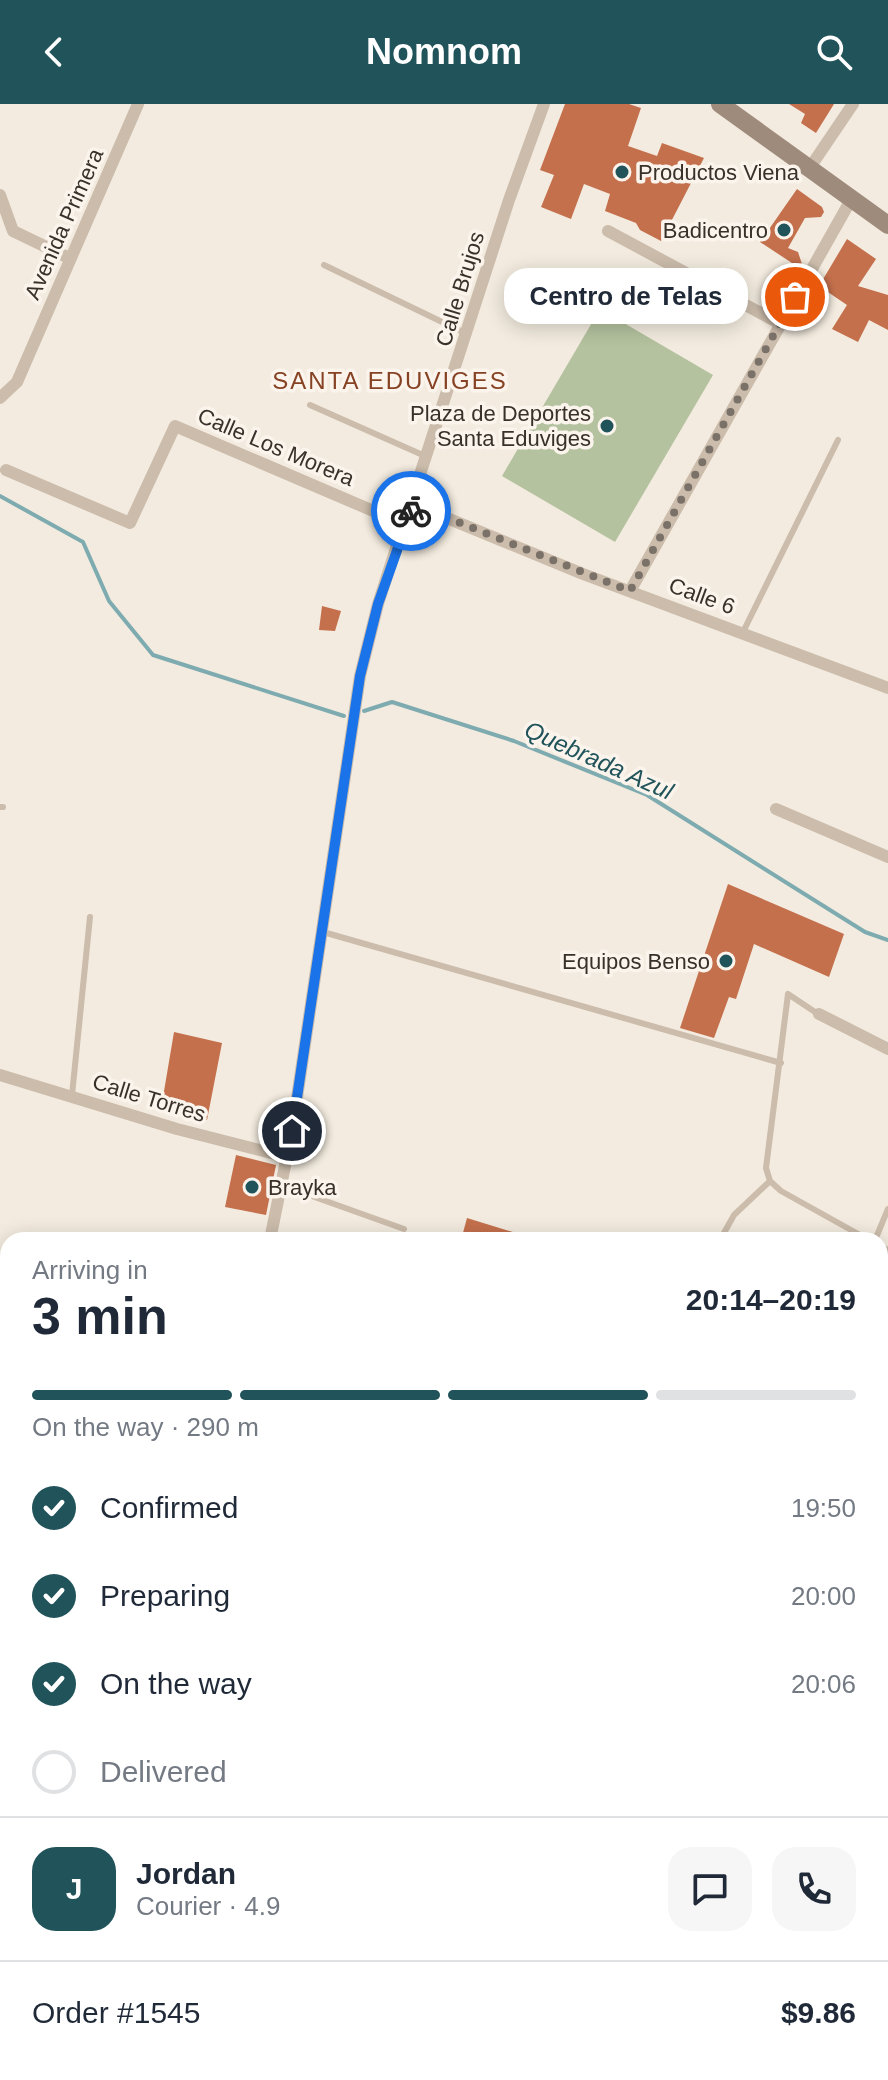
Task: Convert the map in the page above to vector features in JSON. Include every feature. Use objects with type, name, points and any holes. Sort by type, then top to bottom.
[{"type":"main road","points":[[720,104],[888,225]]},
{"type":"street","name":"Avenida Primera","points":[[0,398],[17,382],[138,104]]},
{"type":"street","name":"Calle Brujos","points":[[272,1232],[287,1157],[360,676],[378,604],[413,504],[509,200],[544,104]]},
{"type":"street","points":[[809,169],[853,104]]},
{"type":"street","points":[[0,195],[13,231],[69,258]]},
{"type":"street","points":[[630,591],[852,198]]},
{"type":"street","points":[[608,231],[779,323]]},
{"type":"street","name":"Calle Los Morera","points":[[6,470],[130,523],[175,426],[406,525]]},
{"type":"street","name":"Calle 6","points":[[413,504],[630,591],[888,688]]},
{"type":"street","points":[[776,809],[888,857]]},
{"type":"street","points":[[819,1014],[888,1049]]},
{"type":"street","name":"Calle Torres","points":[[0,1075],[177,1129],[287,1157]]},
{"type":"lane","points":[[324,265],[467,334]]},
{"type":"lane","points":[[310,405],[428,457]]},
{"type":"lane","points":[[743,632],[838,440]]},
{"type":"lane","points":[[72,1095],[90,917]]},
{"type":"lane","points":[[321,931],[781,1063]]},
{"type":"lane","points":[[819,1014],[788,994],[766,1168],[770,1181],[781,1191],[855,1232]]},
{"type":"lane","points":[[724,1232],[734,1215],[770,1181]]},
{"type":"lane","points":[[281,1185],[404,1229]]},
{"type":"lane","points":[[878,1232],[888,1209]]},
{"type":"green space","name":"Plaza de Deportes Santa Eduviges","points":[[600,309],[713,375],[615,542],[502,476]]},
{"type":"building","name":"Productos Viena","points":[[565,104],[629,104],[641,108],[628,146],[657,156],[662,143],[704,158],[661,241],[640,230],[636,223],[605,211],[610,194],[584,184],[571,219],[541,207],[554,175],[540,170]]},
{"type":"building","points":[[789,104],[834,104],[816,133],[801,123],[805,114]]},
{"type":"building","name":"Badicentro","points":[[797,189],[822,207],[824,212],[821,217],[805,218],[788,248],[798,252],[802,264],[792,263],[760,242]]},
{"type":"building","points":[[847,239],[876,259],[858,286],[888,295],[888,330],[869,320],[858,342],[832,329],[847,305],[819,286]]},
{"type":"building","points":[[322,606],[341,611],[335,631],[319,630]]},
{"type":"building","name":"Equipos Benso","points":[[728,884],[844,934],[829,977],[754,944],[736,999],[729,997],[714,1038],[680,1028]]},
{"type":"building","points":[[174,1032],[222,1043],[207,1120],[161,1109]]},
{"type":"building","name":"Brayka","points":[[236,1155],[276,1165],[266,1215],[225,1207]]},
{"type":"building","points":[[467,1218],[513,1232],[463,1232]]},
{"type":"waterway","name":"Quebrada Azul","points":[[0,496],[83,542],[109,601],[153,655],[344,716]]},
{"type":"waterway","name":"Quebrada Azul","points":[[364,711],[392,702],[514,741],[647,795],[865,932],[888,940]]},
{"type":"way so far","points":[[411,511],[413,504],[630,591],[795,297]]},
{"type":"place","name":"Productos Viena","points":[[622,172]]},
{"type":"place","name":"Badicentro","points":[[784,230]]},
{"type":"place","name":"Centro de Telas","points":[[795,297]]},
{"type":"place","name":"Plaza de Deportes Santa Eduviges","points":[[607,426]]},
{"type":"place","name":"Equipos Benso","points":[[726,961]]},
{"type":"place","name":"Brayka","points":[[252,1187]]},
{"type":"district","name":"SANTA EDUVIGES","points":[[390,380]]},
{"type":"route","points":[[292,1131],[360,676],[378,604],[411,511]]}]
